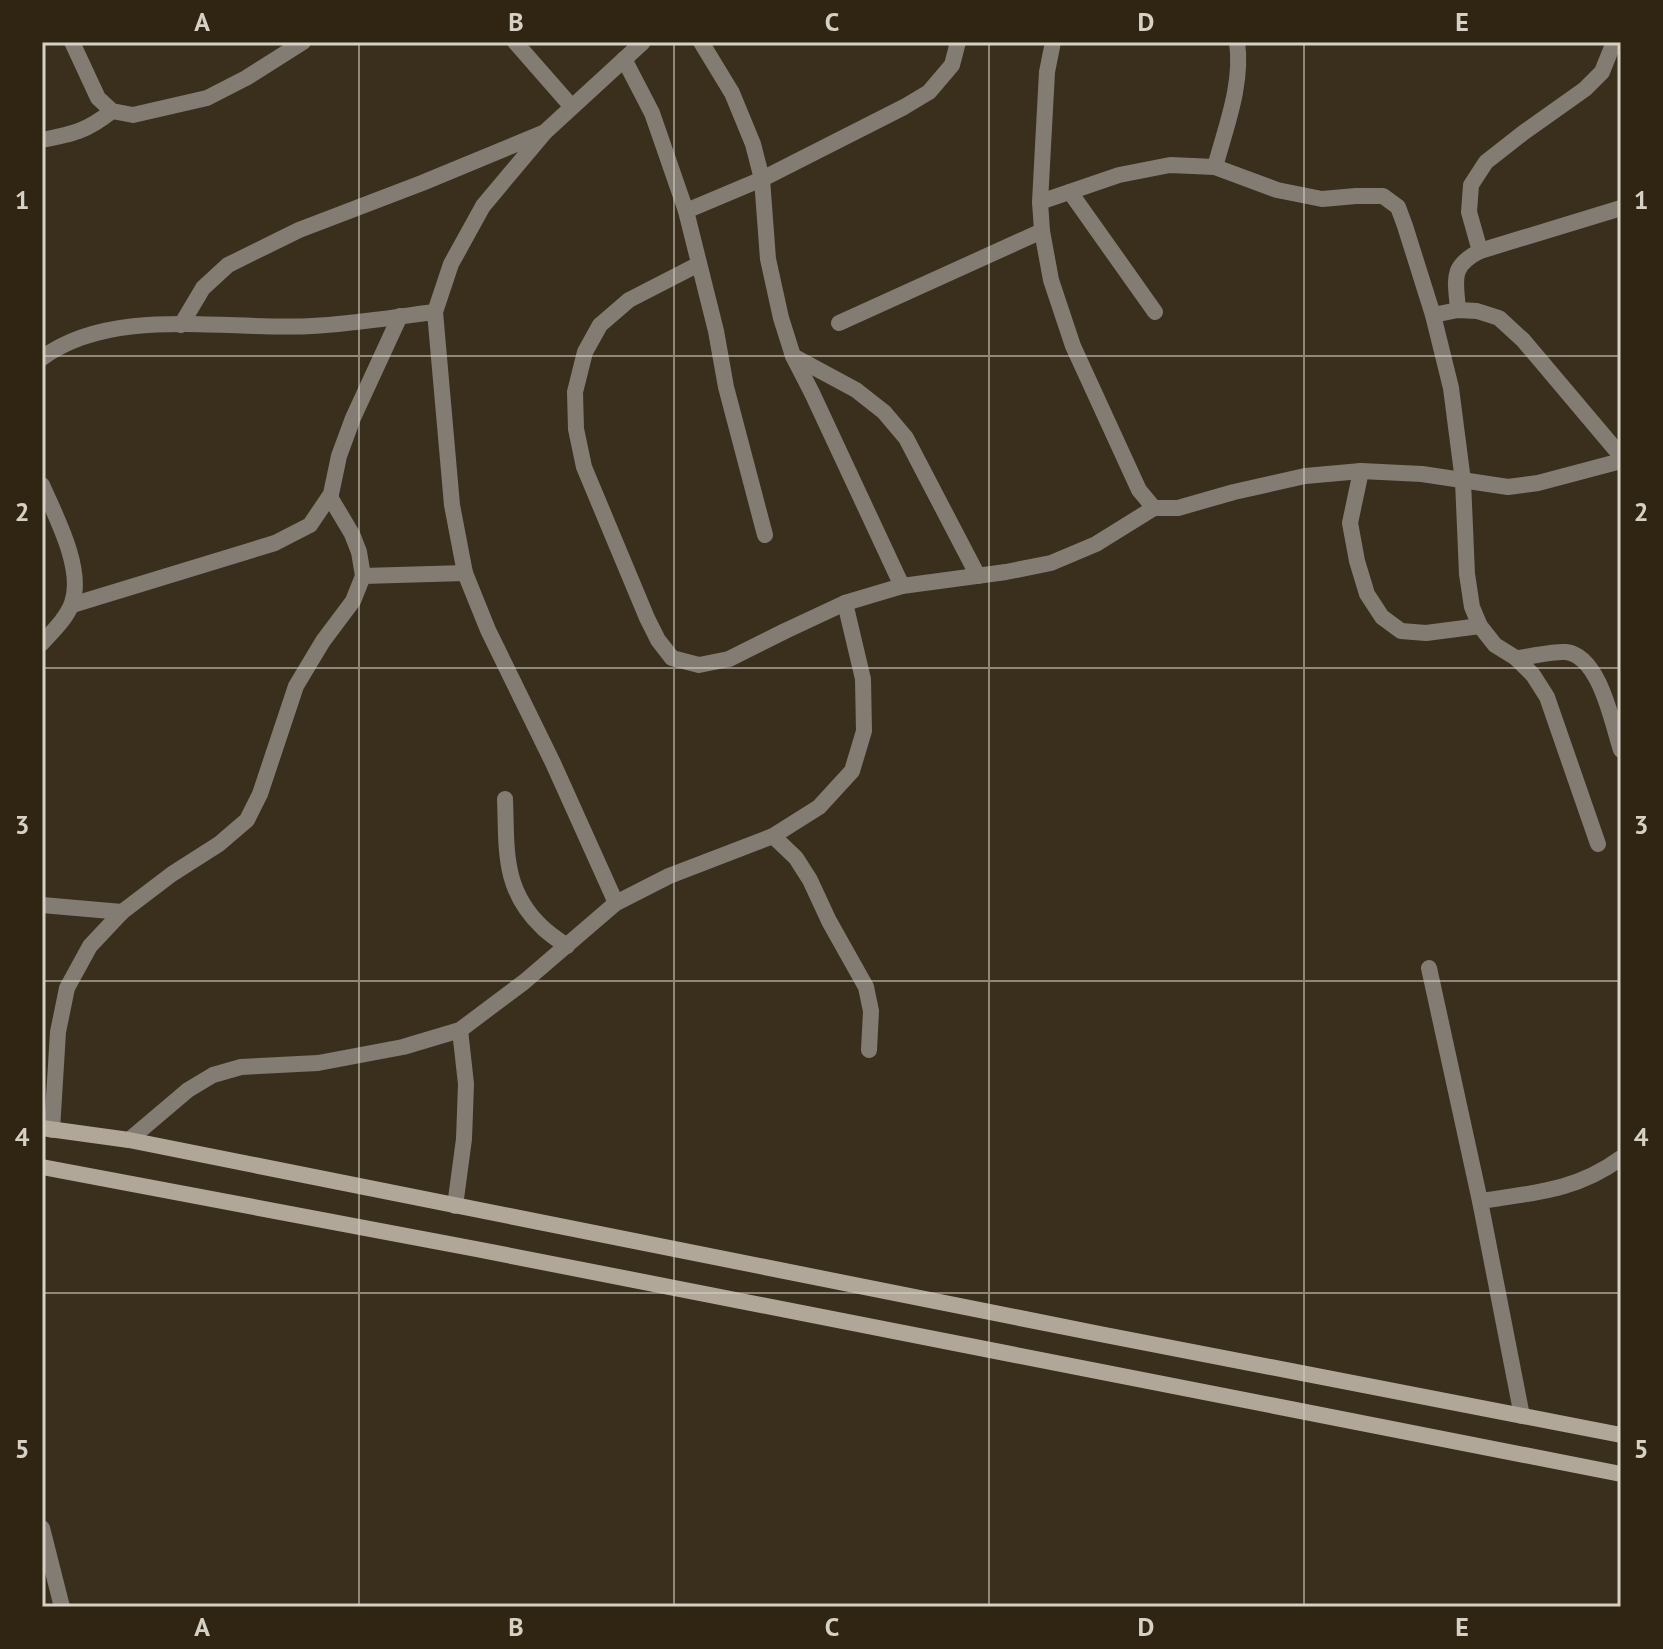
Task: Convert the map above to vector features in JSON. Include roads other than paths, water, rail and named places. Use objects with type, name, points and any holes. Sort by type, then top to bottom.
[{"type":"main road","points":[[47,1129],[129,1140],[1621,1435]]},
{"type":"main road","points":[[42,1167],[1621,1474]]},
{"type":"street","points":[[72,42],[98,98],[112,111],[133,115],[207,98],[303,42]]},
{"type":"street","points":[[515,42],[572,107]]},
{"type":"street","points":[[616,903],[488,630],[465,573],[452,505],[435,312],[451,264],[483,206],[545,132],[643,42]]},
{"type":"street","points":[[701,42],[732,93],[753,144],[762,179],[768,259],[793,356],[902,586]]},
{"type":"street","points":[[686,211],[762,179],[929,92],[952,65],[958,42]]},
{"type":"street","points":[[1053,42],[1047,72],[1040,202],[1051,280],[1073,346],[1139,490],[1154,508]]},
{"type":"street","points":[[1215,167],[1240,63],[1237,42]]},
{"type":"street","points":[[1480,251],[1469,212],[1471,185],[1486,162],[1585,89],[1602,72],[1614,42]]},
{"type":"street","points":[[624,59],[652,113],[686,211],[716,331],[729,402],[765,535]]},
{"type":"street","points":[[42,140],[80,132],[112,111]]},
{"type":"street","points":[[181,325],[203,288],[228,265],[299,230],[545,132]]},
{"type":"street","points":[[1040,202],[1119,175],[1170,165],[1215,167],[1277,190],[1322,199],[1383,196],[1398,207],[1433,315],[1451,388],[1463,481],[1467,574],[1472,607],[1480,626],[1495,645],[1516,658],[1533,675],[1547,697],[1598,844]]},
{"type":"street","points":[[1070,192],[1155,312]]},
{"type":"street","points":[[1458,310],[1456,272],[1464,260],[1480,251],[1621,208]]},
{"type":"street","points":[[839,323],[1042,231]]},
{"type":"street","points":[[699,264],[629,300],[600,325],[585,352],[575,392],[576,429],[584,467],[647,618],[672,658],[699,665],[729,659],[845,603],[902,586],[1051,563],[1096,544],[1154,508],[1178,508],[1305,476],[1361,471],[1422,474],[1508,487],[1538,483],[1621,458],[1523,340],[1499,318],[1477,311],[1458,310],[1433,315]]},
{"type":"street","points":[[42,358],[59,346],[99,331],[147,325],[311,326],[435,312]]},
{"type":"street","points":[[72,605],[275,543],[310,525],[330,497],[339,456],[353,418],[400,316]]},
{"type":"street","points":[[793,356],[856,390],[884,412],[899,429],[978,576]]},
{"type":"street","points":[[1361,471],[1350,523],[1367,594],[1382,617],[1401,631],[1426,633],[1480,626]]},
{"type":"street","points":[[42,485],[69,550],[76,581],[72,605],[42,643]]},
{"type":"street","points":[[47,1129],[58,1032],[67,988],[90,946],[122,912],[172,874],[219,844],[247,820],[260,794],[296,686],[323,641],[353,601],[363,576],[359,552],[330,497]]},
{"type":"street","points":[[363,576],[465,573]]},
{"type":"street","points":[[129,1140],[188,1090],[213,1075],[241,1067],[318,1063],[403,1047],[460,1030],[524,982],[616,903],[669,876],[773,836],[819,807],[852,771],[864,731],[863,679],[845,603]]},
{"type":"street","points":[[1516,658],[1565,652],[1581,657],[1593,671],[1621,750]]},
{"type":"street","points":[[505,799],[507,863],[512,884],[524,906],[541,926],[567,946]]},
{"type":"street","points":[[773,836],[796,858],[810,880],[866,987],[871,1011],[869,1050]]},
{"type":"street","points":[[42,905],[122,912]]},
{"type":"street","points":[[1429,968],[1480,1201],[1522,1416]]},
{"type":"street","points":[[455,1206],[464,1139],[466,1084],[460,1030]]},
{"type":"street","points":[[1480,1201],[1562,1188],[1603,1171],[1621,1158]]},
{"type":"street","points":[[42,1528],[62,1607]]}]
